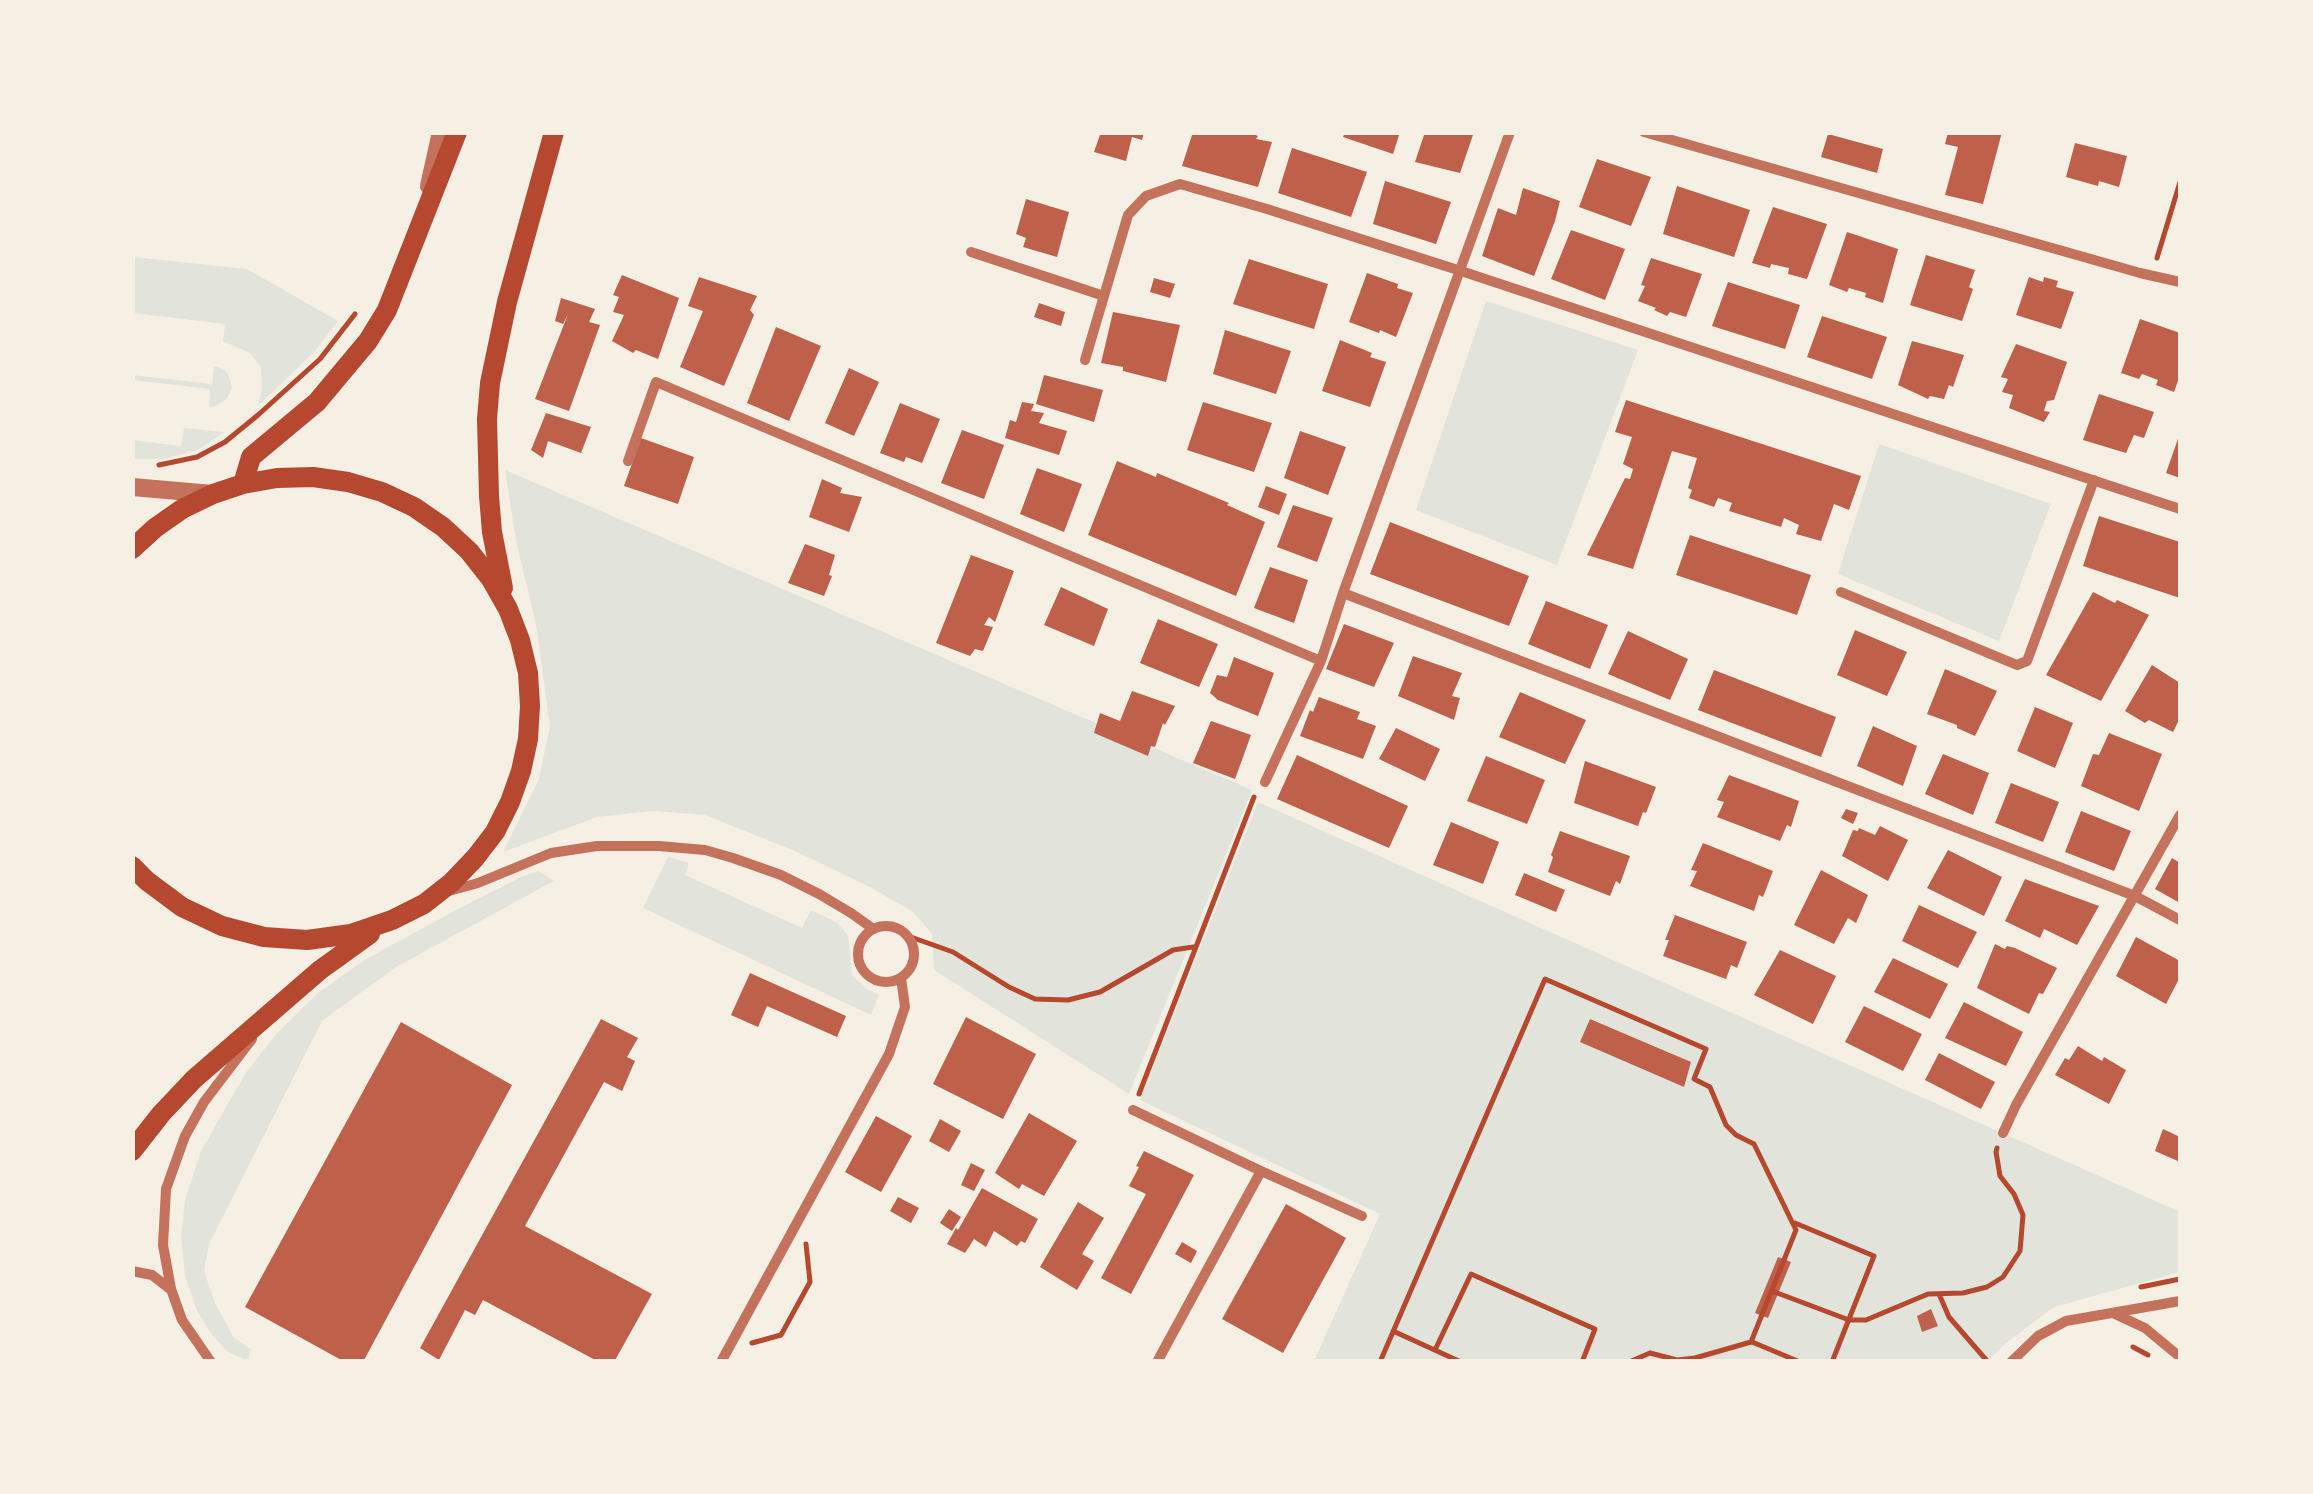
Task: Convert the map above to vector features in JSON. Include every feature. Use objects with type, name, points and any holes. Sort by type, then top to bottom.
[{"type":"main road","points":[[243,484],[251,458],[317,402],[368,341],[388,310],[457,132]]},
{"type":"main road","points":[[132,1151],[194,1079],[328,963],[438,893],[475,858],[495,832],[510,802],[522,771],[528,739],[528,672],[498,568],[489,496],[487,419],[507,302],[554,132]]},
{"type":"main road","points":[[132,549],[168,518],[212,494],[278,478],[330,480],[382,492],[443,527],[491,579],[508,609]]},
{"type":"main road","points":[[132,866],[182,908],[222,926],[264,937],[307,940],[350,934],[392,920]]},
{"type":"street","points":[[416,238],[442,132]]},
{"type":"street","points":[[1265,782],[1321,661],[1510,132]]},
{"type":"street","points":[[1644,132],[2180,282]]},
{"type":"street","points":[[1086,360],[1128,214],[1146,196],[1180,184],[1461,270],[2180,509]]},
{"type":"street","points":[[972,252],[1104,296]]},
{"type":"street","points":[[628,461],[656,382],[1321,661]]},
{"type":"street","points":[[1841,592],[2017,665],[2027,661],[2094,480]]},
{"type":"street","points":[[132,487],[212,494]]},
{"type":"street","points":[[1343,593],[2136,896],[2180,920]]},
{"type":"street","points":[[2003,1133],[2180,815]]},
{"type":"street","points":[[438,893],[478,883],[550,853],[597,846],[659,846],[705,850],[781,875],[872,928]]},
{"type":"street","points":[[896,927],[908,936],[914,954],[908,972],[901,978],[893,982],[874,980],[861,968],[857,950],[872,928],[896,927]]},
{"type":"street","points":[[721,1362],[889,1054],[905,1007],[901,978]]},
{"type":"street","points":[[210,1362],[182,1320],[171,1289],[166,1267],[166,1189],[204,1102],[276,1008]]},
{"type":"street","points":[[1133,1110],[1362,1216]]},
{"type":"street","points":[[1157,1362],[1262,1171]]},
{"type":"street","points":[[132,1271],[152,1274],[171,1289]]},
{"type":"street","points":[[2011,1362],[2053,1326],[2080,1317],[2180,1301]]},
{"type":"street","points":[[2114,1313],[2144,1328],[2180,1357]]},
{"type":"path","points":[[2151,275],[2180,182]]},
{"type":"path","points":[[155,466],[196,457],[225,442],[320,359],[359,309]]},
{"type":"path","points":[[1133,1110],[1254,797],[1265,782]]},
{"type":"path","points":[[908,936],[953,952],[1036,999],[1068,1000],[1100,992],[1173,950],[1195,947]]},
{"type":"path","points":[[1380,1362],[1546,980],[1706,1049],[1694,1079],[1710,1086],[1726,1125],[1736,1136],[1754,1144],[1796,1230],[1751,1342]]},
{"type":"path","points":[[1772,1291],[1849,1320],[1866,1320],[1928,1294],[1963,1293],[2003,1277],[2020,1251],[2023,1215],[2000,1176],[1996,1152],[2003,1133]]},
{"type":"path","points":[[1792,1222],[1874,1256],[1832,1362]]},
{"type":"path","points":[[746,1347],[781,1335],[810,1282],[806,1244],[812,1233]]},
{"type":"path","points":[[1435,1350],[1471,1274],[1595,1329],[1582,1362]]},
{"type":"path","points":[[2141,1287],[2180,1279]]},
{"type":"path","points":[[1939,1294],[1949,1317],[1988,1362]]},
{"type":"path","points":[[1393,1332],[1460,1362]]},
{"type":"path","points":[[1630,1362],[1650,1354],[1677,1360],[1695,1358],[1751,1342],[1800,1362]]},
{"type":"shaded area","points":[[133,257],[247,269],[338,321],[314,352],[258,406],[261,367],[250,353],[223,341],[225,324],[133,313]]},
{"type":"shaded area","points":[[1486,301],[1638,350],[1557,565],[1416,510]]},
{"type":"shaded area","points":[[214,366],[228,374],[232,387],[227,399],[213,407],[209,407],[210,389],[133,380],[133,375],[212,384]]},
{"type":"shaded area","points":[[184,428],[225,432],[183,454],[133,459],[133,440],[181,446]]},
{"type":"shaded area","points":[[1879,444],[2051,504],[1999,641],[1838,574]]},
{"type":"shaded area","points":[[505,470],[1252,790],[1129,1094],[934,970],[932,934],[913,912],[797,852],[705,815],[652,811],[597,817],[503,852],[539,779],[550,726],[536,624],[516,541]]},
{"type":"shaded area","points":[[1258,802],[2180,1212],[2180,1272],[2054,1307],[1988,1361],[1314,1361],[1380,1214],[1140,1100]]},
{"type":"shaded area","points":[[668,857],[689,863],[685,875],[802,928],[811,910],[838,923],[848,936],[852,975],[879,995],[871,1015],[643,908]]},
{"type":"shaded area","points":[[538,871],[554,881],[396,967],[322,1021],[209,1244],[204,1271],[215,1303],[234,1338],[251,1349],[248,1361],[228,1352],[211,1334],[196,1308],[185,1276],[181,1238],[185,1200],[201,1151],[245,1074],[277,1033],[319,992],[366,959]]},
{"type":"building","points":[[1101,132],[1144,132],[1142,140],[1132,137],[1126,161],[1094,152]]},
{"type":"building","points":[[1193,132],[1248,132],[1258,136],[1256,139],[1272,142],[1258,187],[1182,166]]},
{"type":"building","points":[[1345,132],[1400,132],[1393,154],[1343,137]]},
{"type":"building","points":[[1425,132],[1474,132],[1460,173],[1415,162]]},
{"type":"building","points":[[1948,132],[2002,132],[1983,204],[1945,195],[1958,147],[1945,144]]},
{"type":"building","points":[[1828,134],[1883,149],[1877,173],[1821,157]]},
{"type":"building","points":[[2075,143],[2127,156],[2119,187],[2066,177]]},
{"type":"building","points":[[1292,148],[1367,172],[1351,217],[1278,193]]},
{"type":"building","points":[[1597,159],[1651,177],[1631,226],[1579,207]]},
{"type":"building","points":[[1385,181],[1451,202],[1436,244],[1373,224]]},
{"type":"building","points":[[1677,186],[1750,210],[1734,257],[1663,234]]},
{"type":"building","points":[[1523,188],[1560,201],[1534,276],[1482,256],[1498,208],[1516,215]]},
{"type":"building","points":[[1026,199],[1069,212],[1057,257],[1023,247],[1026,238],[1016,234]]},
{"type":"building","points":[[1773,207],[1827,224],[1807,279],[1788,274],[1789,268],[1752,263]]},
{"type":"building","points":[[1571,230],[1625,249],[1605,300],[1551,279]]},
{"type":"building","points":[[1847,232],[1898,249],[1883,303],[1865,297],[1866,293],[1849,288],[1847,292],[1829,285]]},
{"type":"building","points":[[1926,255],[1975,270],[1962,321],[1910,305]]},
{"type":"building","points":[[1651,258],[1702,274],[1686,317],[1670,312],[1667,316],[1638,301]]},
{"type":"building","points":[[1249,259],[1328,284],[1314,329],[1233,304]]},
{"type":"building","points":[[1367,273],[1413,293],[1396,337],[1349,322]]},
{"type":"building","points":[[622,275],[679,298],[658,359],[636,350],[633,353],[612,341],[624,315],[613,312],[619,297],[613,295]]},
{"type":"building","points":[[699,277],[757,296],[750,310],[754,315],[724,386],[680,367],[703,311],[688,306]]},
{"type":"building","points":[[2029,277],[2043,282],[2044,277],[2058,281],[2056,287],[2074,292],[2061,329],[2016,315]]},
{"type":"building","points":[[1154,278],[1175,284],[1170,298],[1150,292]]},
{"type":"building","points":[[1728,282],[1800,305],[1785,349],[1712,326]]},
{"type":"building","points":[[561,298],[595,309],[589,322],[600,325],[569,411],[535,399],[568,314],[563,324],[555,321]]},
{"type":"building","points":[[1039,303],[1065,312],[1061,326],[1034,317]]},
{"type":"building","points":[[1113,312],[1180,325],[1166,382],[1101,363]]},
{"type":"building","points":[[1822,316],[1887,337],[1872,379],[1807,357]]},
{"type":"building","points":[[2140,319],[2180,333],[2180,375],[2174,392],[2142,374],[2139,379],[2121,373]]},
{"type":"building","points":[[776,327],[821,346],[789,421],[747,403]]},
{"type":"building","points":[[1225,330],[1291,351],[1276,394],[1213,374]]},
{"type":"building","points":[[1340,340],[1386,362],[1370,407],[1322,391]]},
{"type":"building","points":[[1912,341],[1964,355],[1953,387],[1949,385],[1944,399],[1928,399],[1898,385]]},
{"type":"building","points":[[2016,344],[2067,362],[2054,400],[2047,401],[2044,411],[2050,412],[2044,422],[2009,408],[2013,395],[2002,392],[2008,379],[2001,377]]},
{"type":"building","points":[[849,368],[879,382],[854,436],[825,423]]},
{"type":"building","points":[[1044,375],[1103,390],[1094,422],[1036,404]]},
{"type":"building","points":[[2099,394],[2154,412],[2144,438],[2134,435],[2126,453],[2083,440]]},
{"type":"building","points":[[1626,400],[1861,476],[1849,510],[1834,504],[1821,541],[1796,534],[1799,525],[1784,518],[1781,527],[1729,511],[1732,503],[1718,498],[1714,507],[1689,498],[1697,458],[1672,451],[1633,569],[1587,555],[1633,469],[1623,464],[1632,437],[1615,432]]},
{"type":"building","points":[[1022,402],[1034,404],[1031,411],[1044,413],[1039,423],[1067,431],[1059,455],[1005,438],[1010,420],[1016,422]]},
{"type":"building","points":[[1203,402],[1272,423],[1254,472],[1187,450]]},
{"type":"building","points":[[900,403],[940,419],[922,463],[906,457],[904,462],[880,453]]},
{"type":"building","points":[[546,413],[591,427],[581,453],[548,441],[543,458],[531,450]]},
{"type":"building","points":[[962,430],[1004,445],[984,499],[941,483]]},
{"type":"building","points":[[1300,431],[1346,447],[1328,495],[1284,478]]},
{"type":"building","points":[[2180,433],[2180,478],[2166,473]]},
{"type":"building","points":[[641,438],[694,457],[678,504],[624,486]]},
{"type":"building","points":[[1117,461],[1156,477],[1157,473],[1265,522],[1236,596],[1088,535]]},
{"type":"building","points":[[1037,468],[1082,484],[1064,532],[1020,514]]},
{"type":"building","points":[[822,479],[842,488],[840,493],[862,497],[849,532],[809,517]]},
{"type":"building","points":[[1266,486],[1287,494],[1279,515],[1258,507]]},
{"type":"building","points":[[1293,505],[1333,518],[1317,562],[1277,547]]},
{"type":"building","points":[[2099,516],[2180,542],[2180,598],[2083,566]]},
{"type":"building","points":[[1390,522],[1529,576],[1509,626],[1370,574]]},
{"type":"building","points":[[1690,535],[1811,575],[1797,615],[1676,575]]},
{"type":"building","points":[[805,544],[835,555],[824,596],[788,583]]},
{"type":"building","points":[[971,555],[1014,571],[995,622],[989,617],[984,625],[993,627],[983,651],[975,649],[970,656],[936,643]]},
{"type":"building","points":[[1270,567],[1308,580],[1294,623],[1254,608]]},
{"type":"building","points":[[1061,587],[1108,609],[1094,646],[1044,625]]},
{"type":"building","points":[[2093,592],[2149,615],[2101,701],[2046,675]]},
{"type":"building","points":[[1546,601],[1608,625],[1590,669],[1528,644]]},
{"type":"building","points":[[1158,619],[1218,644],[1199,687],[1140,663]]},
{"type":"building","points":[[1344,624],[1394,643],[1374,687],[1326,669]]},
{"type":"building","points":[[1855,630],[1907,652],[1887,696],[1837,675]]},
{"type":"building","points":[[1628,631],[1688,659],[1670,700],[1608,674]]},
{"type":"building","points":[[1413,656],[1462,673],[1452,696],[1460,698],[1454,720],[1398,696]]},
{"type":"building","points":[[1234,657],[1274,673],[1258,716],[1210,693],[1217,675],[1227,677]]},
{"type":"building","points":[[2152,665],[2180,683],[2180,718],[2173,732],[2125,711]]},
{"type":"building","points":[[1945,669],[1997,691],[1975,736],[1927,714]]},
{"type":"building","points":[[1714,670],[1836,717],[1821,757],[1698,710]]},
{"type":"building","points":[[1132,691],[1175,706],[1148,756],[1094,733],[1100,713],[1120,721]]},
{"type":"building","points":[[1520,692],[1586,720],[1565,764],[1499,737]]},
{"type":"building","points":[[1319,697],[1360,712],[1357,719],[1376,726],[1363,759],[1300,736]]},
{"type":"building","points":[[2035,707],[2073,723],[2055,768],[2017,751]]},
{"type":"building","points":[[1211,721],[1251,735],[1235,779],[1193,763]]},
{"type":"building","points":[[1873,726],[1917,746],[1903,786],[1857,766]]},
{"type":"building","points":[[1396,728],[1440,749],[1425,781],[1379,759]]},
{"type":"building","points":[[2109,733],[2162,754],[2139,811],[2081,786],[2093,754],[2099,755]]},
{"type":"building","points":[[1943,754],[1989,773],[1973,815],[1925,794]]},
{"type":"building","points":[[1297,755],[1408,806],[1389,848],[1277,799]]},
{"type":"building","points":[[1486,756],[1545,780],[1527,824],[1467,801]]},
{"type":"building","points":[[1585,761],[1656,787],[1638,826],[1574,803]]},
{"type":"building","points":[[1729,775],[1799,801],[1791,827],[1787,825],[1780,841],[1717,817],[1724,802],[1717,800]]},
{"type":"building","points":[[2011,783],[2059,802],[2043,842],[1995,823]]},
{"type":"building","points":[[1846,809],[1858,813],[1853,824],[1841,818]]},
{"type":"building","points":[[2081,811],[2131,831],[2114,871],[2065,852]]},
{"type":"building","points":[[1451,822],[1499,842],[1483,884],[1433,865]]},
{"type":"building","points":[[1880,826],[1908,840],[1888,881],[1842,856],[1853,830],[1859,828],[1875,835]]},
{"type":"building","points":[[1560,831],[1630,856],[1620,884],[1616,881],[1610,896],[1548,872]]},
{"type":"building","points":[[1703,843],[1773,871],[1754,911],[1690,886],[1697,871],[1691,870]]},
{"type":"building","points":[[1948,850],[2002,877],[1984,916],[1927,888]]},
{"type":"building","points":[[2172,858],[2180,863],[2180,903],[2155,889]]},
{"type":"building","points":[[1821,870],[1868,895],[1856,923],[1848,918],[1834,944],[1794,925]]},
{"type":"building","points":[[1524,873],[1565,890],[1556,912],[1515,895]]},
{"type":"building","points":[[2025,879],[2099,906],[2077,945],[2044,929],[2040,938],[2005,921]]},
{"type":"building","points":[[1919,905],[1977,932],[1958,968],[1902,941]]},
{"type":"building","points":[[1675,915],[1747,942],[1737,968],[1731,965],[1726,979],[1663,956]]},
{"type":"building","points":[[2136,937],[2180,961],[2180,977],[2166,1004],[2116,976]]},
{"type":"building","points":[[1995,944],[2015,948],[2057,968],[2029,1014],[1977,988]]},
{"type":"building","points":[[1780,950],[1836,976],[1813,1024],[1754,995]]},
{"type":"building","points":[[1893,958],[1948,984],[1930,1019],[1874,992]]},
{"type":"building","points":[[750,973],[846,1016],[837,1037],[767,1006],[758,1027],[731,1015]]},
{"type":"building","points":[[1964,1002],[2023,1032],[2006,1066],[1945,1038]]},
{"type":"building","points":[[1864,1006],[1922,1034],[1903,1071],[1845,1042]]},
{"type":"building","points":[[966,1017],[1036,1054],[1003,1119],[933,1084]]},
{"type":"building","points":[[601,1019],[638,1038],[627,1057],[635,1061],[622,1091],[604,1082],[525,1226],[652,1294],[614,1362],[599,1362],[483,1300],[475,1315],[465,1310],[439,1360],[420,1348]]},
{"type":"building","points":[[1590,1019],[1691,1062],[1684,1087],[1580,1042]]},
{"type":"building","points":[[401,1022],[512,1085],[363,1362],[345,1362],[245,1307]]},
{"type":"building","points":[[2078,1046],[2126,1070],[2109,1104],[2055,1075]]},
{"type":"building","points":[[1939,1053],[1995,1082],[1981,1109],[1925,1080]]},
{"type":"building","points":[[1029,1113],[1077,1141],[1044,1196],[1022,1184],[1019,1189],[995,1173]]},
{"type":"building","points":[[876,1116],[912,1136],[881,1192],[845,1172]]},
{"type":"building","points":[[940,1119],[961,1131],[949,1152],[929,1141]]},
{"type":"building","points":[[2163,1129],[2180,1137],[2180,1162],[2155,1151]]},
{"type":"building","points":[[1144,1151],[1194,1175],[1131,1294],[1101,1278],[1146,1194],[1129,1186]]},
{"type":"building","points":[[971,1163],[985,1170],[974,1191],[961,1185]]},
{"type":"building","points":[[982,1188],[1038,1219],[1025,1243],[1021,1241],[1017,1246],[994,1231],[986,1247],[974,1239],[965,1253],[947,1244]]},
{"type":"building","points":[[898,1197],[919,1208],[911,1223],[890,1211]]},
{"type":"building","points":[[1078,1202],[1104,1218],[1082,1254],[1094,1261],[1077,1290],[1040,1267]]},
{"type":"building","points":[[1286,1204],[1346,1238],[1283,1353],[1222,1319]]},
{"type":"building","points":[[949,1209],[961,1217],[952,1231],[940,1223]]},
{"type":"building","points":[[1182,1242],[1197,1251],[1191,1263],[1175,1254]]},
{"type":"building","points":[[1778,1257],[1791,1262],[1768,1318],[1755,1313]]},
{"type":"building","points":[[1931,1309],[1938,1326],[1922,1332],[1917,1316]]}]
